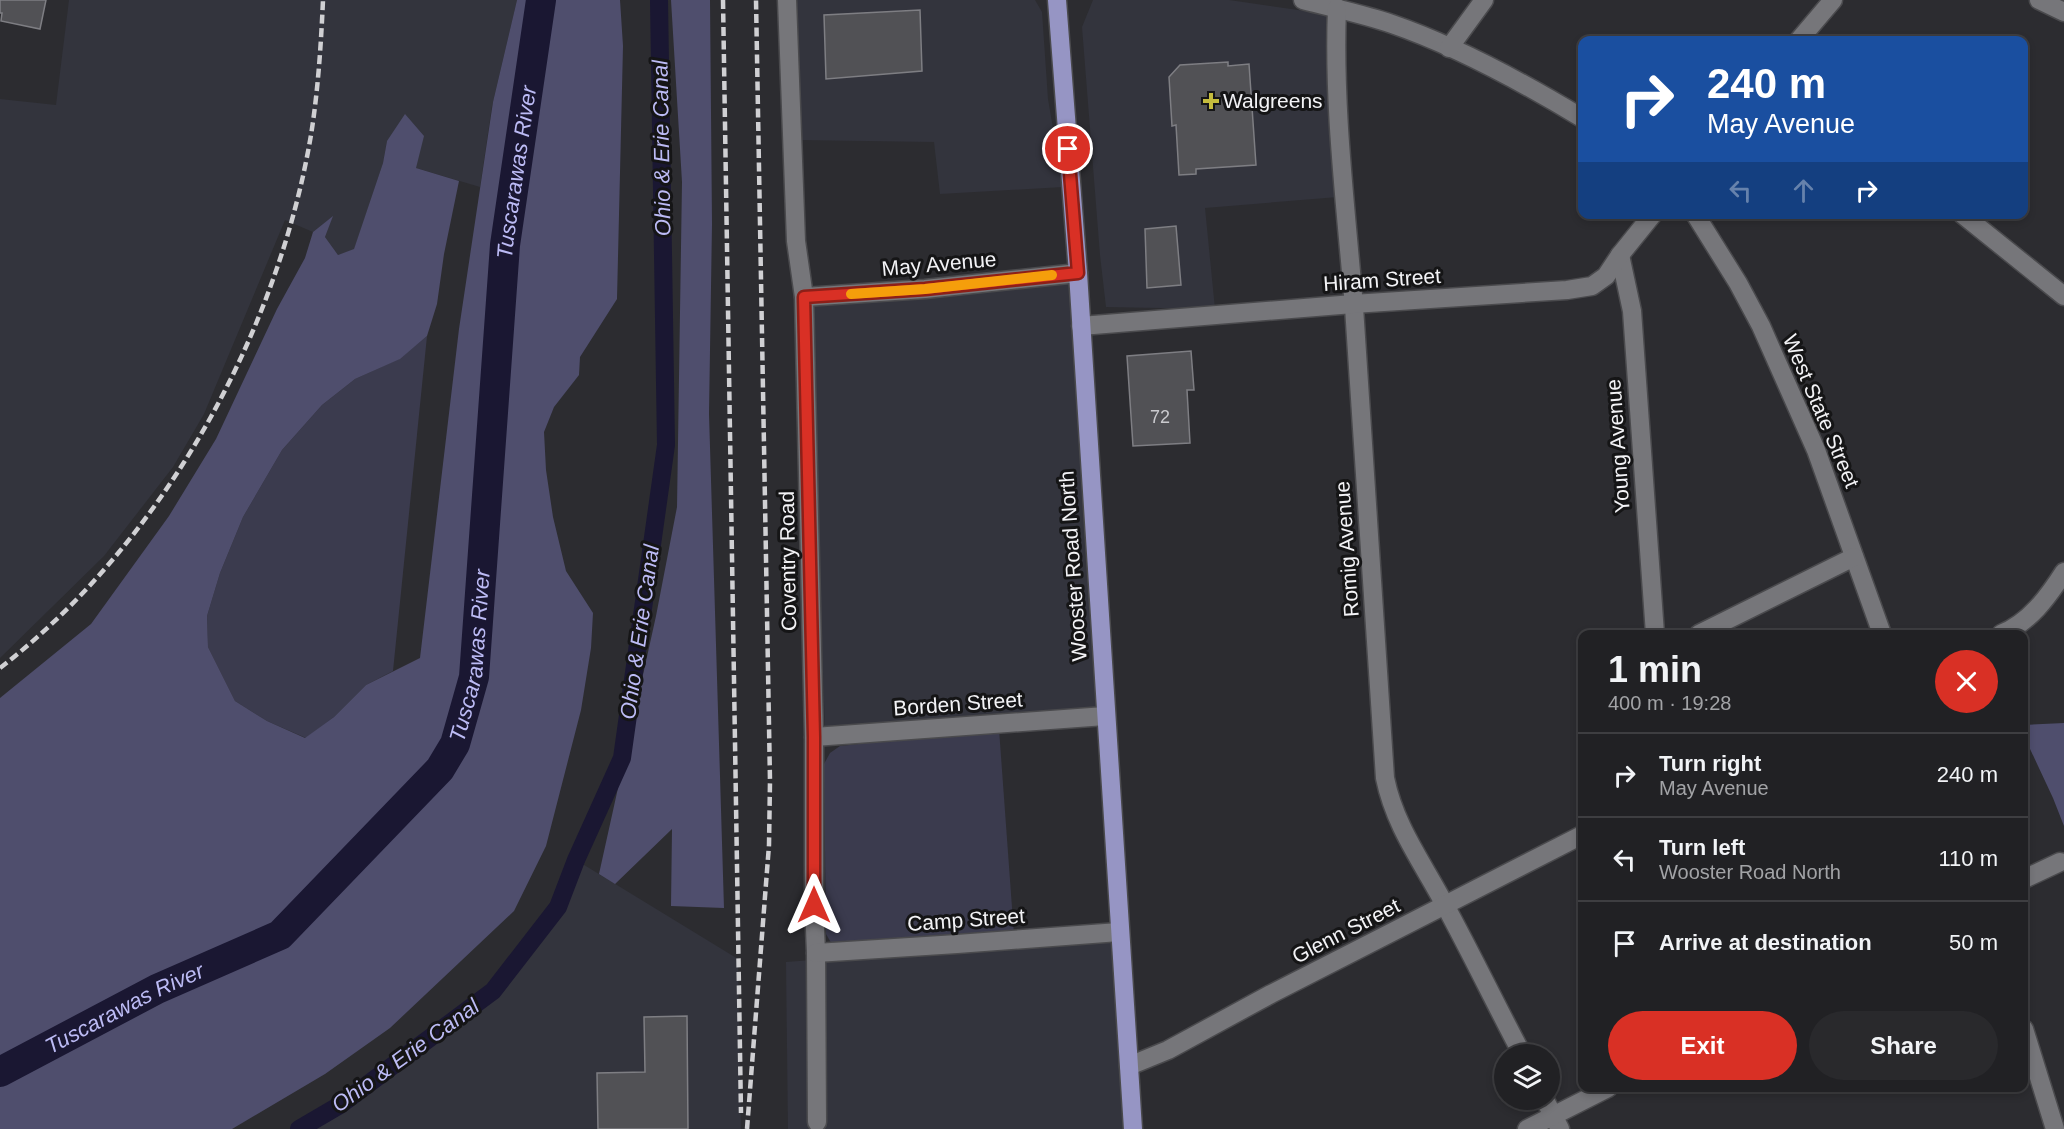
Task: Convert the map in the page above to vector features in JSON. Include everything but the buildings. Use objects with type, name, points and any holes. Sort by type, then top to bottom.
[{"type":"main road","name":"Wooster Road North","points":[[1058,0],[1078,273],[1133,1129]]},
{"type":"street","name":"Coventry Road","points":[[787,0],[796,241],[804,297],[814,737],[817,1122]]},
{"type":"street","points":[[1303,0],[1393,25],[1449,48],[1538,91],[1578,116]]},
{"type":"street","points":[[1449,48],[1484,0]]},
{"type":"street","points":[[1802,36],[1833,0]]},
{"type":"street","points":[[2039,0],[2064,12]]},
{"type":"street","name":"Romig Avenue","points":[[1337,8],[1335,58],[1339,138],[1353,304],[1385,778],[1390,802],[1400,827],[1445,905],[1517,1044]]},
{"type":"street","name":"Hiram Street","points":[[1081,326],[1353,304],[1567,290],[1592,286],[1606,276],[1649,219]]},
{"type":"street","name":"West State Street","points":[[1698,219],[1738,283],[1761,326],[1816,450],[1881,630]]},
{"type":"street","points":[[1968,219],[2064,296]]},
{"type":"street","name":"Young Avenue","points":[[1620,255],[1632,311],[1655,630]]},
{"type":"street","name":"May Avenue","points":[[804,297],[925,289],[1078,273]]},
{"type":"street","points":[[1707,630],[1854,557]]},
{"type":"street","points":[[2010,630],[2035,611],[2064,572]]},
{"type":"street","name":"Borden Street","points":[[814,737],[1105,716]]},
{"type":"street","name":"Glenn Street","points":[[1129,1066],[1168,1050],[1271,994],[1578,837]]},
{"type":"street","points":[[2028,877],[2060,862]]},
{"type":"street","name":"Camp Street","points":[[816,953],[1119,932]]},
{"type":"street","points":[[2028,1042],[2055,1126]]},
{"type":"street","points":[[1527,1129],[1600,1092]]},
{"type":"shaded area","points":[[69,0],[517,0],[492,106],[480,187],[416,168],[387,141],[383,163],[354,250],[338,255],[325,237],[332,217],[313,232],[285,220],[204,414],[173,467],[104,556],[0,658],[0,99],[56,105]]},
{"type":"shaded area","points":[[517,0],[620,0],[623,46],[617,299],[580,357],[579,375],[554,407],[544,432],[546,470],[553,517],[566,571],[593,613],[591,648],[581,710],[546,846],[514,911],[390,1028],[325,1074],[232,1129],[0,1129],[0,698],[91,624],[169,516],[216,439],[277,309],[305,258],[313,232],[333,216],[325,237],[338,255],[354,249],[383,163],[387,141],[405,114],[424,136],[416,168],[459,181],[444,254],[437,304],[427,336],[400,359],[355,379],[322,405],[282,450],[243,517],[220,573],[207,616],[208,647],[235,701],[267,721],[305,738],[334,717],[366,685],[420,658],[459,329],[493,102]]},
{"type":"shaded area","points":[[671,0],[710,0],[712,224],[709,414],[724,908],[671,906],[672,829],[615,884],[599,874],[656,616],[677,507],[682,182]]},
{"type":"shaded area","points":[[797,0],[1035,0],[1042,12],[1048,99],[1063,187],[940,194],[934,142],[799,140]]},
{"type":"shaded area","points":[[1093,0],[1229,0],[1333,15],[1338,197],[1205,208],[1215,309],[1106,307],[1082,27]]},
{"type":"shaded area","points":[[1072,281],[1103,714],[825,729],[810,304]]},
{"type":"shaded area","points":[[427,336],[393,671],[366,685],[334,717],[306,738],[267,721],[235,701],[208,647],[207,616],[220,573],[243,517],[282,450],[322,405],[355,379],[399,359]]},
{"type":"shaded area","points":[[2064,723],[2064,826],[2028,745],[2028,725]]},
{"type":"shaded area","points":[[999,729],[1014,935],[833,946],[826,934],[824,764],[830,753],[840,746]]},
{"type":"shaded area","points":[[576,860],[738,959],[741,1129],[299,1129],[340,1105],[493,991],[558,907]]},
{"type":"shaded area","points":[[1115,937],[1128,1129],[788,1129],[786,962]]},
{"type":"waterway","name":"Tuscarawas River","points":[[0,1072],[157,989],[280,935],[440,769],[455,744],[474,677],[505,245],[541,0]]},
{"type":"waterway","name":"Ohio & Erie Canal","points":[[299,1129],[340,1105],[493,991],[558,907],[576,860],[622,758],[666,445],[659,0]]},
{"type":"railway","points":[[0,668],[58,617],[112,560],[161,497],[204,430],[240,359],[271,286],[295,210],[311,135],[319,68],[323,0]]},
{"type":"railway","points":[[723,0],[741,1113]]},
{"type":"railway","points":[[747,1129],[769,845],[770,781],[756,0]]},
{"type":"slow traffic","points":[[851,294],[925,289],[1052,275]]},
{"type":"place","name":"Walgreens","points":[[1211,101]]},
{"type":"route","points":[[814,905],[814,737],[804,297],[925,289],[1078,273],[1068,149]]}]
